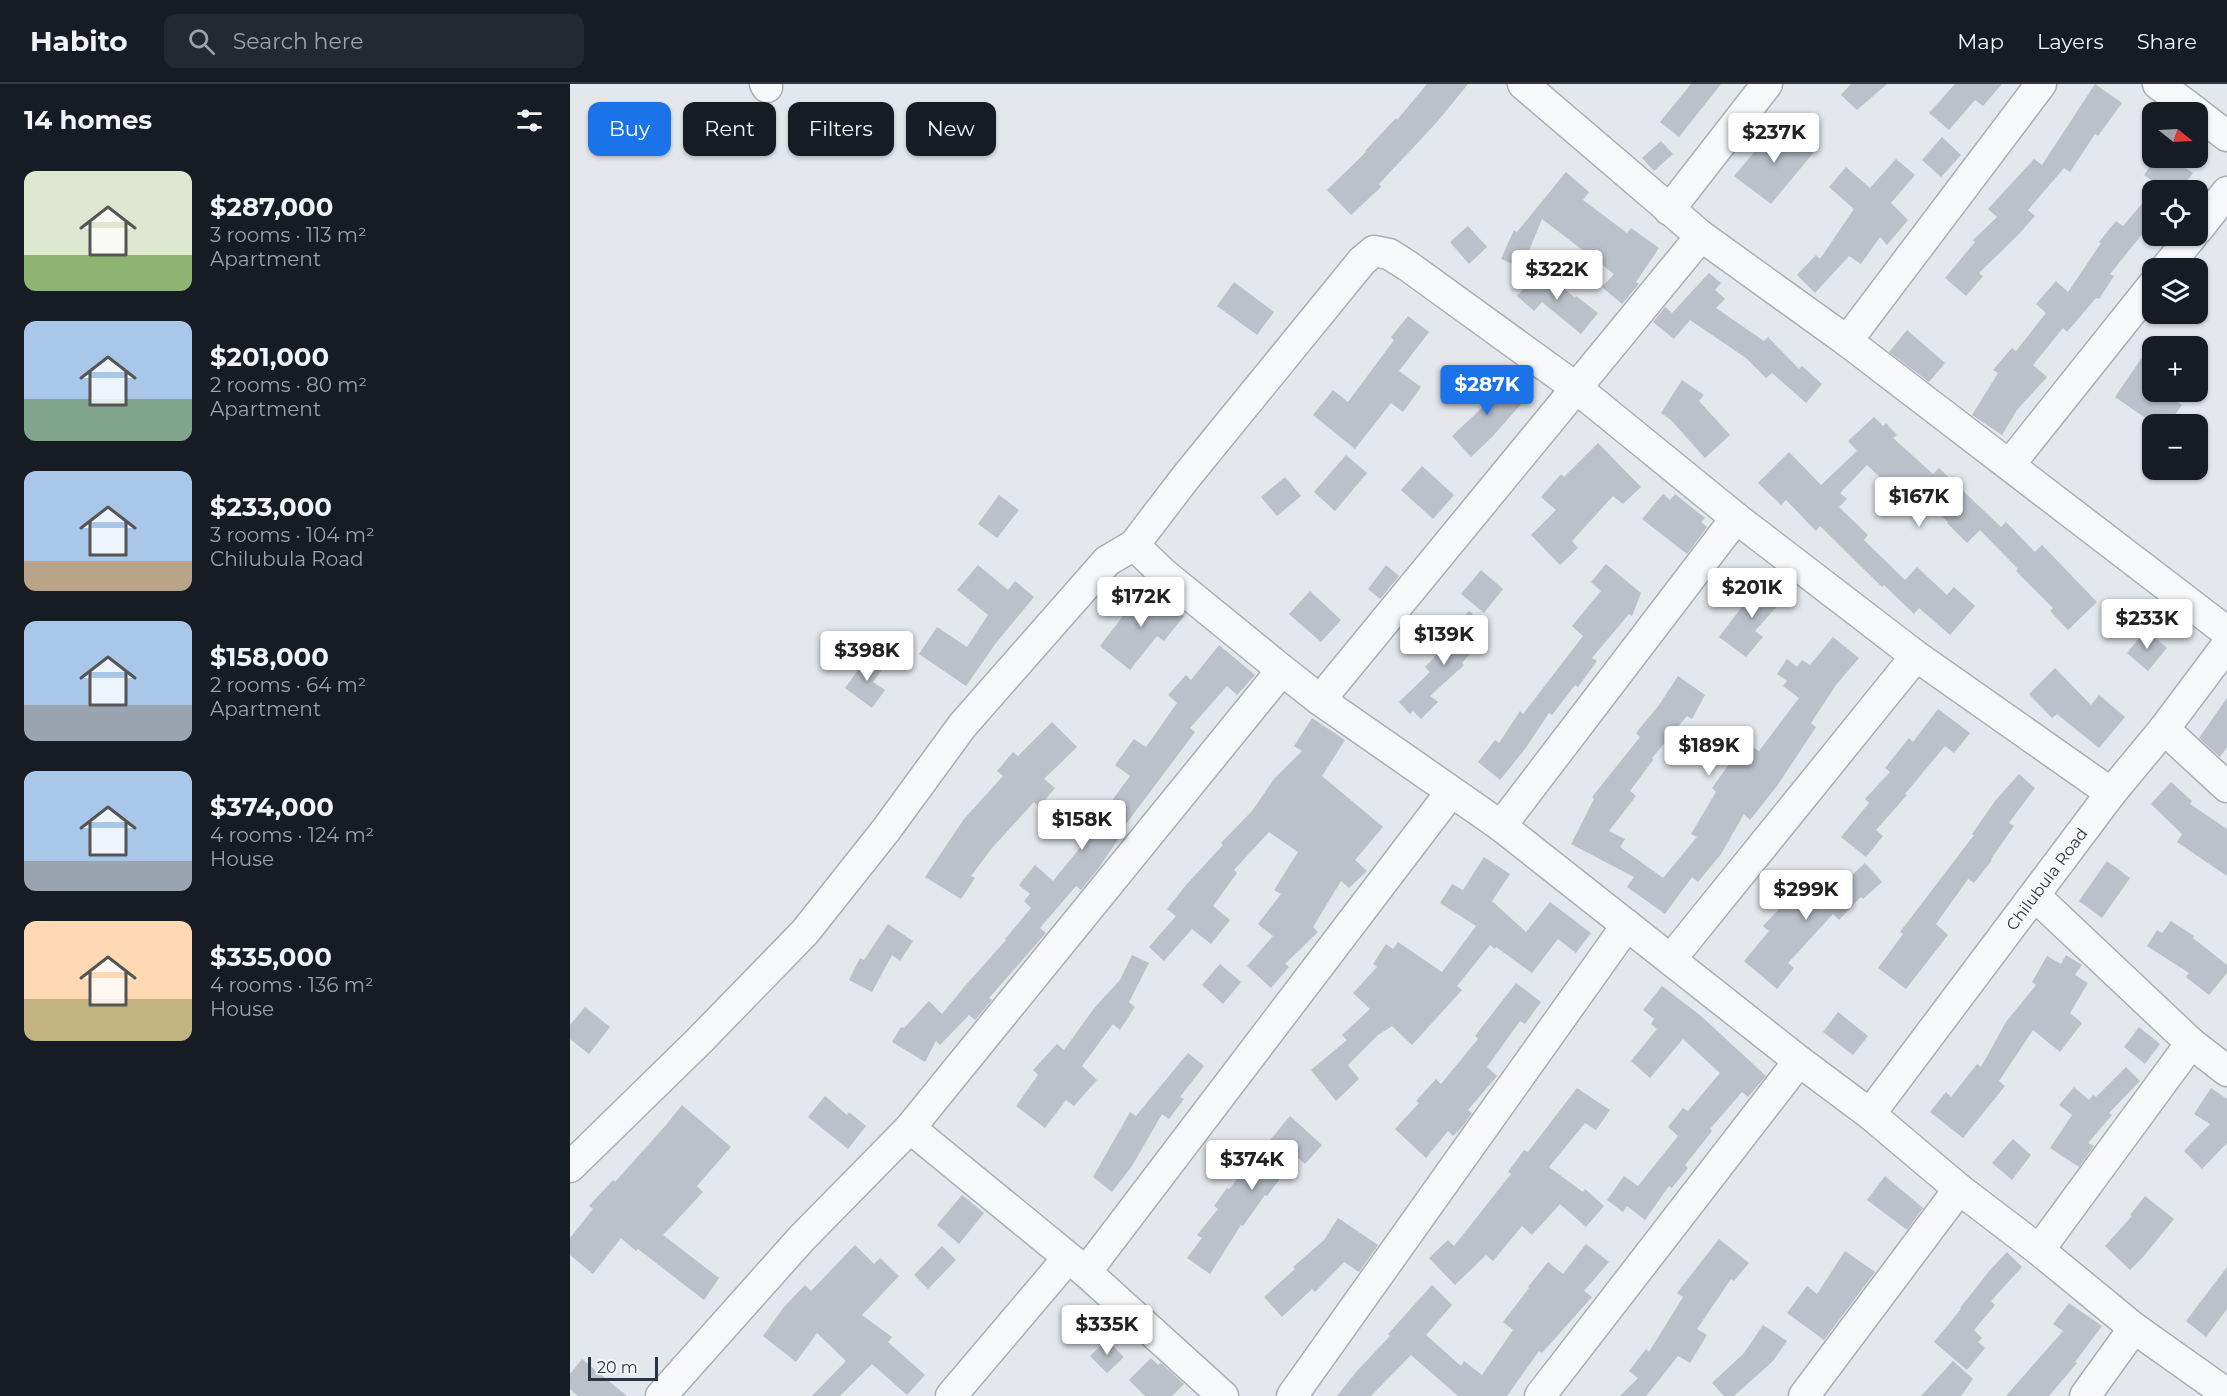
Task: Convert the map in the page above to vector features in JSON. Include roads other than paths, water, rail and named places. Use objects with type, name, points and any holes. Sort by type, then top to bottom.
[{"type":"street","points":[[1523,84],[1701,236],[1847,341],[2227,632]]},
{"type":"street","points":[[1669,210],[1767,84]]},
{"type":"street","points":[[1847,341],[2041,84]]},
{"type":"street","points":[[2158,84],[2182,102]]},
{"type":"street","points":[[2208,121],[2227,136]]},
{"type":"street","points":[[2208,216],[2227,192]]},
{"type":"street","points":[[1320,700],[1701,236]]},
{"type":"street","points":[[2174,258],[2184,246]]},
{"type":"street","points":[[570,1167],[698,1042],[805,932],[886,831],[962,726],[1107,561],[1134,545],[1186,477],[1362,261],[1374,251],[1389,254],[1408,266],[1575,387],[1736,518],[1917,656],[2111,793]]},
{"type":"street","points":[[2010,464],[2142,299]]},
{"type":"street","points":[[1501,826],[1736,518]]},
{"type":"street","points":[[1134,545],[1164,574],[1320,700],[1501,826],[1799,1061],[1870,1114],[1959,1190],[2039,1250],[2134,1328],[2222,1378]]},
{"type":"street","name":"Chilubula Road","points":[[1870,1114],[2111,793],[2164,729],[2227,645]]},
{"type":"street","points":[[1671,959],[1917,656]]},
{"type":"street","points":[[661,1396],[801,1239],[910,1128],[1282,670]]},
{"type":"street","points":[[2164,729],[2227,787]]},
{"type":"street","points":[[951,1396],[1077,1265],[1451,792]]},
{"type":"street","points":[[2035,896],[2191,1043],[2227,1071]]},
{"type":"street","points":[[1292,1396],[1627,925]]},
{"type":"street","points":[[2039,1250],[2191,1043]]},
{"type":"street","points":[[1540,1396],[1799,1061]]},
{"type":"street","points":[[910,1128],[1077,1265],[1222,1396]]},
{"type":"street","points":[[1804,1396],[1959,1190]]},
{"type":"street","points":[[2085,1396],[2134,1328]]}]
